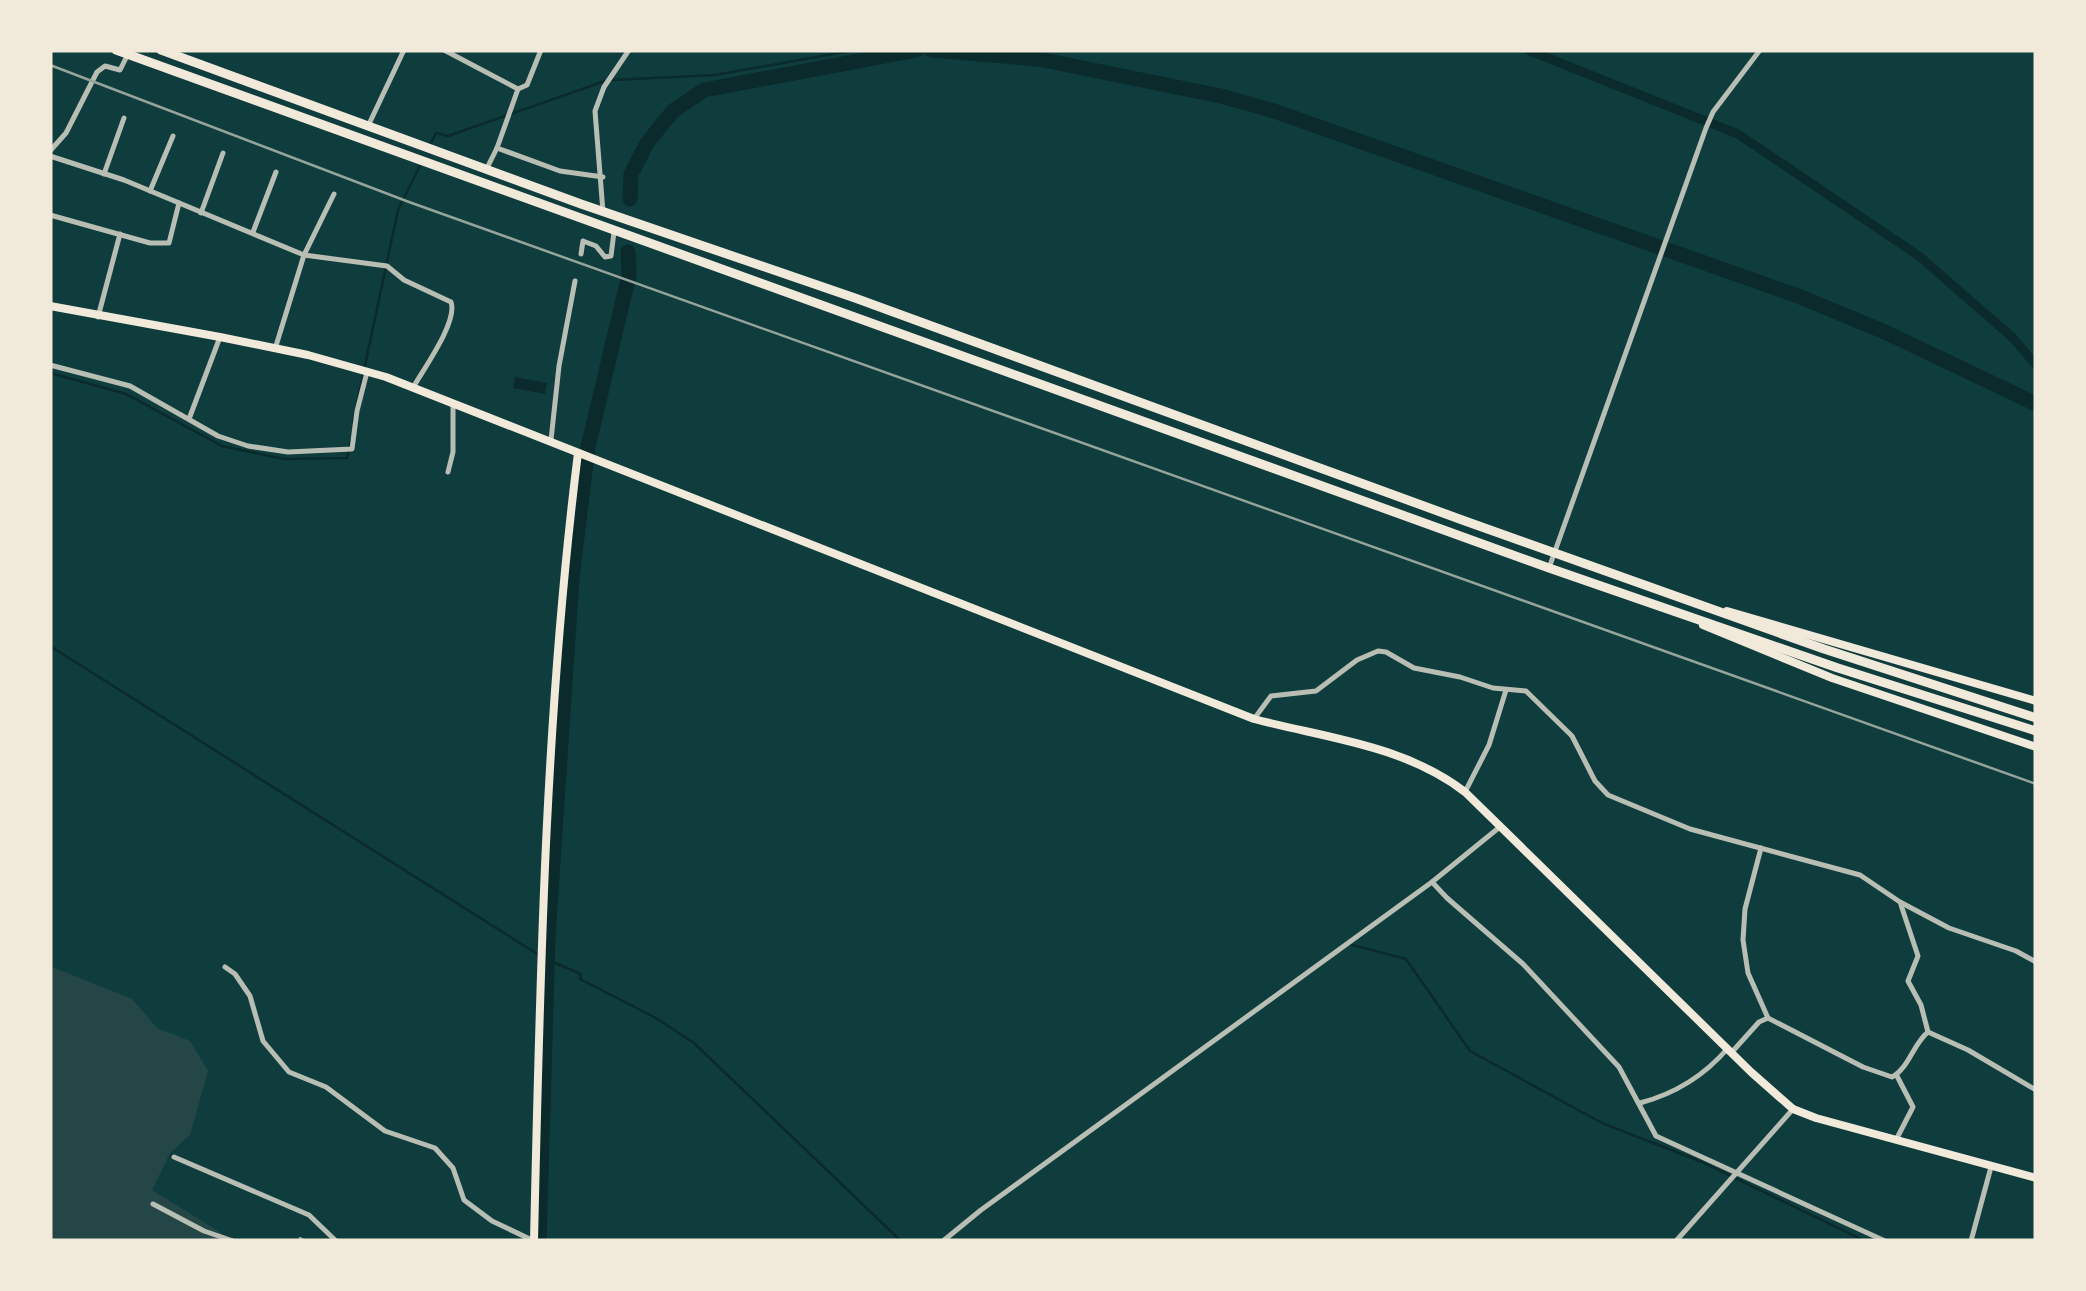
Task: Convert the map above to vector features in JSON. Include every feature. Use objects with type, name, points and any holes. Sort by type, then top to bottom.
[{"type":"highway","points":[[116,50],[1549,568],[2036,731]]},
{"type":"highway","points":[[161,50],[1554,552],[2036,718]]},
{"type":"main road","points":[[50,306],[276,348],[414,386],[1254,718],[1350,740],[1437,772],[1501,826],[1793,1109],[2036,1178]]},
{"type":"main road","points":[[534,1241],[540,949],[555,670],[578,454]]},
{"type":"main road","points":[[1694,601],[2036,701]]},
{"type":"main road","points":[[1671,610],[1727,637],[1832,678],[2036,747]]},
{"type":"street","points":[[368,126],[404,50]]},
{"type":"street","points":[[444,50],[518,89]]},
{"type":"street","points":[[487,168],[518,89],[526,85],[541,50]]},
{"type":"street","points":[[603,212],[597,103],[629,50]]},
{"type":"street","points":[[1549,568],[1706,128],[1712,114],[1760,50]]},
{"type":"street","points":[[129,52],[120,70],[105,66],[97,72],[74,120],[50,153],[304,255],[387,266],[404,280],[453,304],[448,326],[414,386]]},
{"type":"street","points":[[104,174],[124,118]]},
{"type":"street","points":[[150,191],[173,136]]},
{"type":"street","points":[[496,148],[560,171],[603,177]]},
{"type":"street","points":[[202,212],[223,153]]},
{"type":"street","points":[[253,232],[276,172]]},
{"type":"street","points":[[276,348],[304,255],[334,194]]},
{"type":"street","points":[[50,214],[150,243],[169,243],[180,204]]},
{"type":"street","points":[[582,254],[584,241],[593,244],[605,257],[611,256],[614,230]]},
{"type":"street","points":[[98,316],[120,234]]},
{"type":"street","points":[[551,440],[575,282]]},
{"type":"street","points":[[188,418],[220,336]]},
{"type":"street","points":[[50,365],[130,386],[218,436],[248,446],[288,452],[350,450],[366,372]]},
{"type":"street","points":[[448,472],[453,452],[453,402]]},
{"type":"street","points":[[1254,718],[1271,696],[1316,691],[1357,660],[1378,651],[1414,668],[1506,690],[1526,691],[1576,742],[1595,781],[1608,794],[1690,829],[1860,875],[1949,928],[2036,962]]},
{"type":"street","points":[[1465,792],[1489,745],[1506,690]]},
{"type":"street","points":[[943,1241],[980,1210],[1432,882],[1501,826]]},
{"type":"street","points":[[1761,848],[1745,908],[1742,940],[1748,973],[1768,1018],[1863,1067],[1897,1076]]},
{"type":"street","points":[[1432,882],[1523,964],[1619,1067],[1656,1136],[1885,1241]]},
{"type":"street","points":[[1900,902],[1918,956],[1908,981],[1921,1005],[1928,1032]]},
{"type":"street","points":[[225,967],[235,974],[250,996],[263,1041],[288,1072],[326,1087],[385,1131],[435,1148],[453,1168],[464,1200],[492,1221],[534,1241]]},
{"type":"street","points":[[1640,1103],[1667,1095],[1708,1069],[1768,1018]]},
{"type":"street","points":[[1897,1076],[1928,1032]]},
{"type":"street","points":[[1928,1032],[1968,1050],[2036,1090]]},
{"type":"street","points":[[1897,1076],[1913,1107],[1897,1138]]},
{"type":"street","points":[[1676,1241],[1793,1109]]},
{"type":"street","points":[[174,1157],[309,1216],[336,1241]]},
{"type":"street","points":[[1971,1241],[1992,1164]]},
{"type":"street","points":[[154,1204],[204,1231],[233,1241]]},
{"type":"shaded area","points":[[515,377],[547,383],[545,394],[513,388]]},
{"type":"shaded area","points":[[50,966],[132,999],[157,1028],[190,1041],[208,1071],[190,1135],[170,1153],[152,1190],[234,1241],[50,1241]]},
{"type":"waterway","points":[[613,80],[715,75],[856,50]]},
{"type":"waterway","points":[[630,199],[631,174],[647,143],[673,111],[704,90],[917,50]]},
{"type":"waterway","points":[[931,50],[1038,59],[1221,96],[1277,112],[1798,296],[1885,332],[2036,404]]},
{"type":"waterway","points":[[1528,50],[1738,134],[1919,256],[2012,337],[2036,365]]},
{"type":"waterway","points":[[430,145],[436,133],[448,136],[605,81]]},
{"type":"waterway","points":[[353,422],[398,210],[420,166]]},
{"type":"waterway","points":[[539,1241],[548,937],[572,578],[588,447],[629,275],[628,252]]},
{"type":"waterway","points":[[50,373],[126,394],[222,446],[284,459],[347,458],[351,440]]},
{"type":"waterway","points":[[50,646],[539,955]]},
{"type":"waterway","points":[[1352,945],[1406,959],[1470,1051],[1602,1123],[1702,1162],[1865,1241]]},
{"type":"waterway","points":[[546,959],[581,974],[580,979],[656,1018],[694,1043],[901,1241]]},
{"type":"railway","points":[[50,65],[409,202],[2036,784]]},
{"type":"railway","points":[[300,1238],[305,1241]]}]
